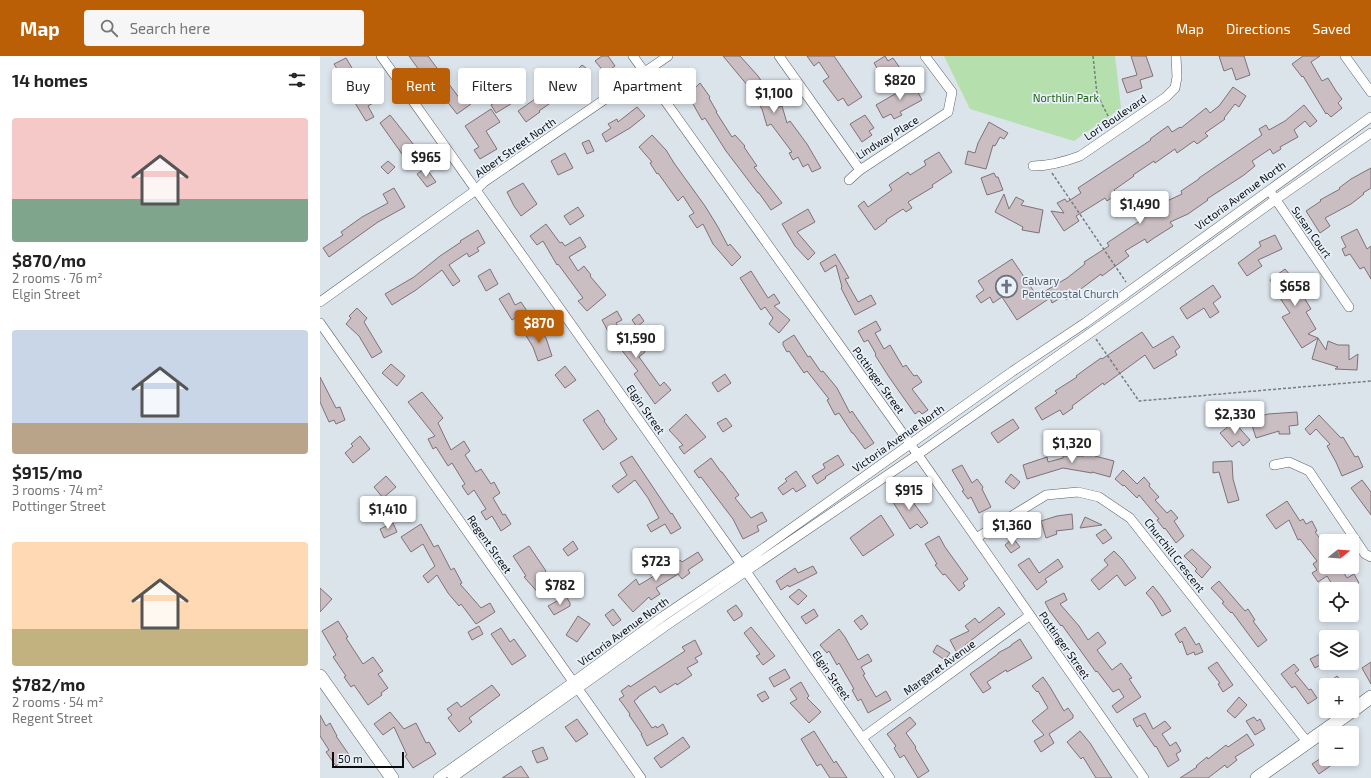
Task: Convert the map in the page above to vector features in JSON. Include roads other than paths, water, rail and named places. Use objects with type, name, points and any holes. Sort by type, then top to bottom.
[{"type":"street","name":"Elgin Street","points":[[381,56],[744,568],[890,778]]},
{"type":"street","name":"Pottinger Street","points":[[633,56],[641,68]]},
{"type":"street","name":"Albert Street North","points":[[651,68],[668,56]]},
{"type":"street","name":"Lindway Place","points":[[779,56],[860,170],[948,112],[952,92],[925,56]]},
{"type":"street","name":"Lori Boulevard","points":[[1033,166],[1047,166],[1065,162],[1080,156],[1166,97],[1175,88],[1177,77],[1176,56]]},
{"type":"street","points":[[1345,56],[1371,92]]},
{"type":"street","name":"Albert Street North","points":[[320,302],[476,190],[484,182],[599,104]]},
{"type":"street","name":"Pottinger Street","points":[[666,104],[911,444],[917,455],[1144,778]]},
{"type":"street","name":"Victoria Avenue North","points":[[744,568],[911,444],[1013,371],[1085,323],[1130,289],[1371,117]]},
{"type":"street","name":"Victoria Avenue North","points":[[438,778],[497,740],[664,621],[917,455],[1371,133]]},
{"type":"street","points":[[849,180],[860,170]]},
{"type":"street","name":"Susan Court","points":[[1268,190],[1349,307]]},
{"type":"street","points":[[1130,289],[1137,300]]},
{"type":"street","name":"Regent Street","points":[[320,323],[642,778]]},
{"type":"street","points":[[1274,465],[1289,462],[1309,471],[1365,554],[1371,557]]},
{"type":"street","name":"Churchill Crescent","points":[[976,538],[1046,495],[1078,492],[1099,497],[1130,518],[1308,742]]},
{"type":"street","name":"Margaret Avenue","points":[[862,738],[1030,616]]},
{"type":"street","points":[[320,676],[392,778]]},
{"type":"street","points":[[1359,706],[1371,697]]},
{"type":"street","points":[[1257,778],[1342,718]]},
{"type":"street","name":"Victoria Avenue North","points":[[452,778],[497,740]]},
{"type":"place","name":"Calvary Pentecostal Church","points":[[1006,286]]},
{"type":"park label","name":"Northlin Park","points":[[1066,97]]}]
